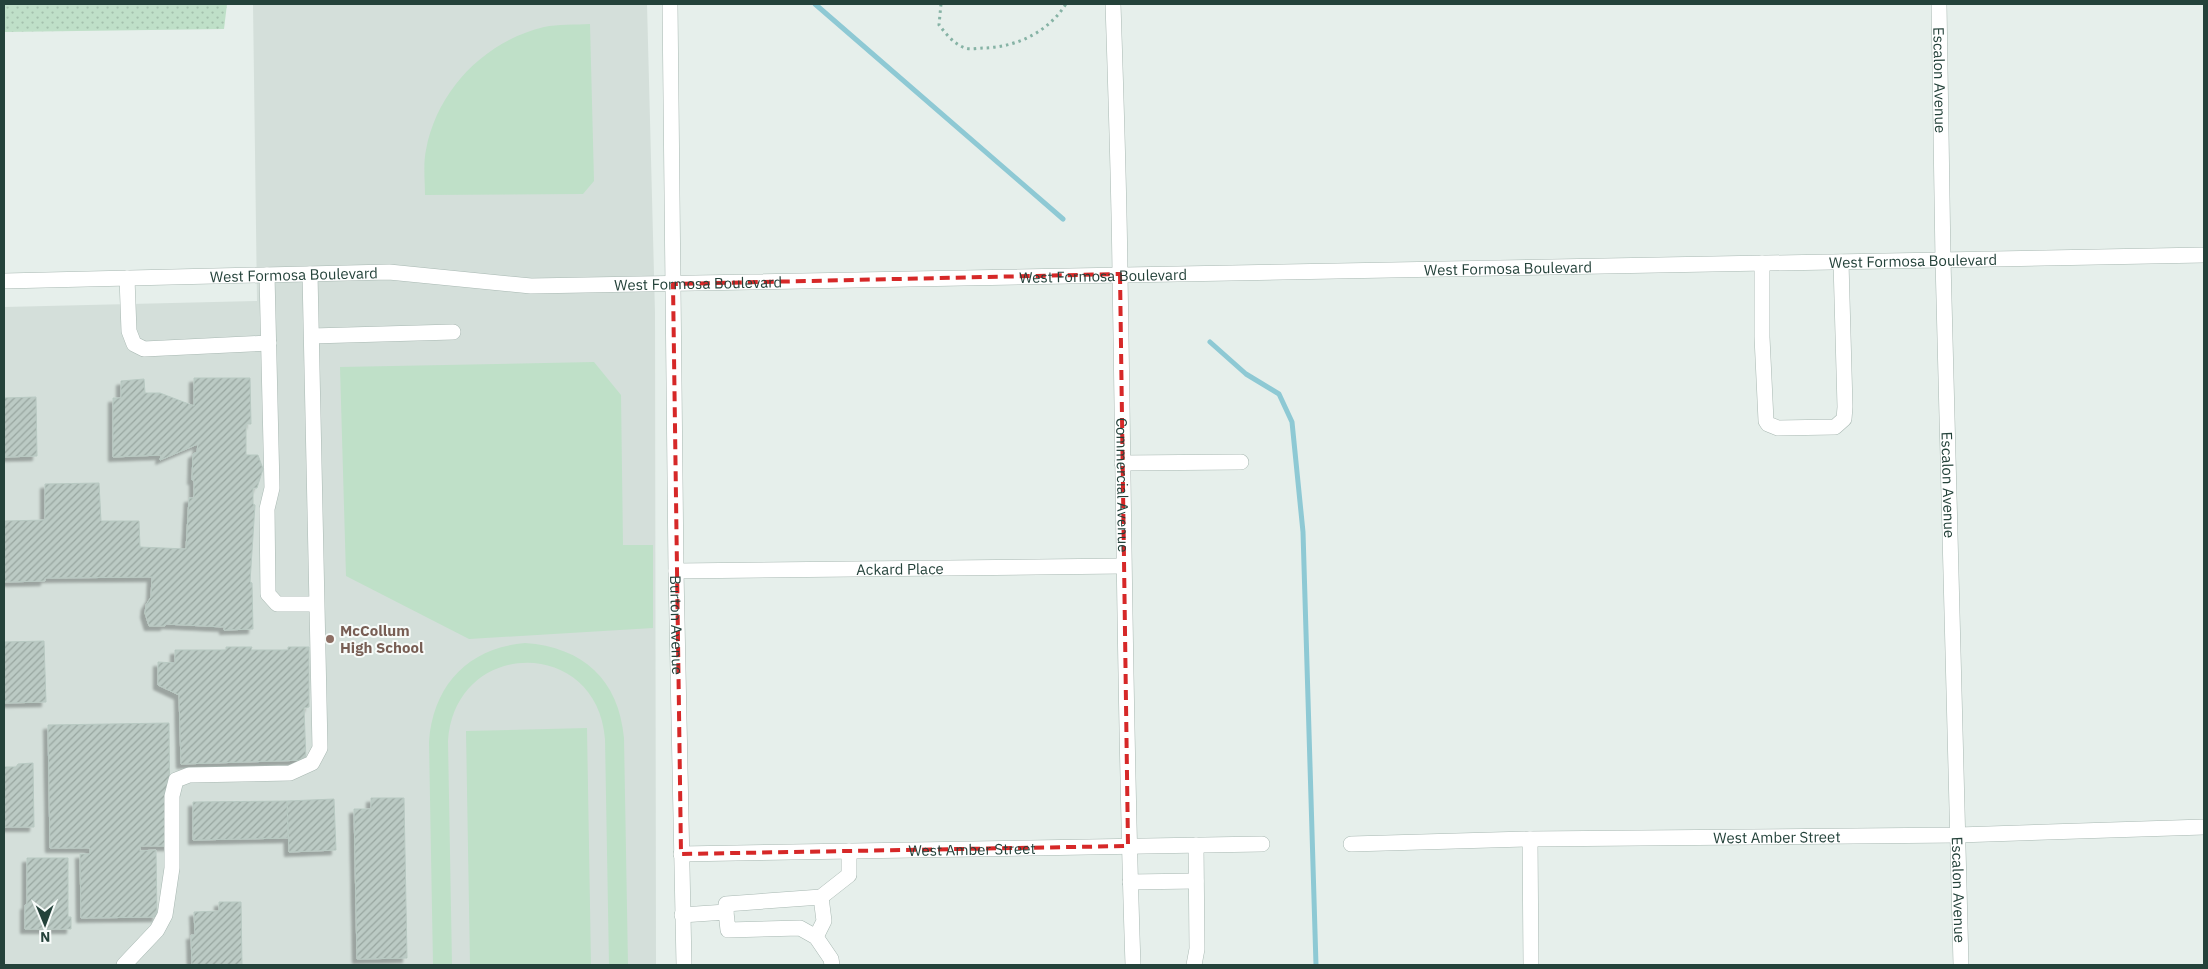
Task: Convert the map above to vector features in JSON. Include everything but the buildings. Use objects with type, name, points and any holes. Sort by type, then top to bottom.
[{"type":"street","name":"Burton Avenue","points":[[670,4],[676,571],[684,965]]},
{"type":"street","name":"Commercial Avenue","points":[[1113,4],[1120,274],[1128,846],[1133,965]]},
{"type":"street","name":"Escalon Avenue","points":[[1939,4],[1943,260],[1961,965]]},
{"type":"street","name":"West Formosa Boulevard","points":[[4,281],[389,272],[531,286],[2204,256]]},
{"type":"street","points":[[1762,263],[1762,337],[1766,421],[1768,424],[1778,428],[1835,427],[1844,419],[1841,262]]},
{"type":"street","points":[[124,965],[157,930],[165,915],[172,868],[172,796],[176,780],[189,775],[290,773],[312,763],[320,748],[310,274]]},
{"type":"street","points":[[267,275],[272,488],[267,509],[268,594],[277,604],[316,604]]},
{"type":"street","points":[[127,278],[128,331],[134,344],[144,349],[269,343]]},
{"type":"street","points":[[312,336],[453,332]]},
{"type":"street","points":[[1122,463],[1240,462]]},
{"type":"street","name":"Ackard Place","points":[[676,571],[1123,566]]},
{"type":"street","name":"West Amber Street","points":[[1351,844],[1530,839],[1958,835],[2204,827]]},
{"type":"street","points":[[1530,839],[1531,965]]},
{"type":"street","name":"West Amber Street","points":[[682,854],[1262,844]]},
{"type":"street","points":[[1194,965],[1197,949],[1196,845]]},
{"type":"street","points":[[832,965],[831,959],[816,937],[800,928],[728,930],[726,904],[821,897],[848,875],[849,851]]},
{"type":"street","points":[[1130,882],[1196,882]]},
{"type":"street","points":[[816,937],[824,921],[821,897]]},
{"type":"street","points":[[682,915],[726,912]]},
{"type":"path","points":[[941,4],[939,25],[950,38],[966,48],[994,48],[1032,36],[1050,23],[1066,4]]},
{"type":"highlighted area","points":[[1120,274],[1128,846],[681,854],[673,284]]},
{"type":"shaded area","name":"McCollum High School","points":[[253,4],[647,4],[655,313],[656,965],[4,965],[4,307],[257,301]]},
{"type":"green space","points":[[4,4],[227,4],[224,29],[4,32]]},
{"type":"green space","points":[[590,24],[594,181],[583,194],[425,195],[425,155],[432,128],[441,107],[467,71],[484,56],[522,34],[549,26]]},
{"type":"green space","points":[[594,362],[621,395],[623,545],[653,545],[653,628],[469,639],[346,576],[340,367]]},
{"type":"green space","points":[[525,643],[564,651],[594,670],[606,684],[615,699],[621,717],[624,738],[628,965],[609,965],[605,739],[596,705],[578,681],[554,667],[526,663],[499,668],[474,683],[456,707],[448,741],[452,965],[433,965],[429,742],[432,722],[446,687],[457,673],[471,661],[505,646]]},
{"type":"green space","points":[[587,728],[591,965],[470,965],[466,731]]},
{"type":"waterway","points":[[815,4],[1063,219]]},
{"type":"waterway","points":[[1210,342],[1246,374],[1279,394],[1292,422],[1303,532],[1316,965]]},
{"type":"place","name":"McCollum High School","points":[[330,639]]}]
